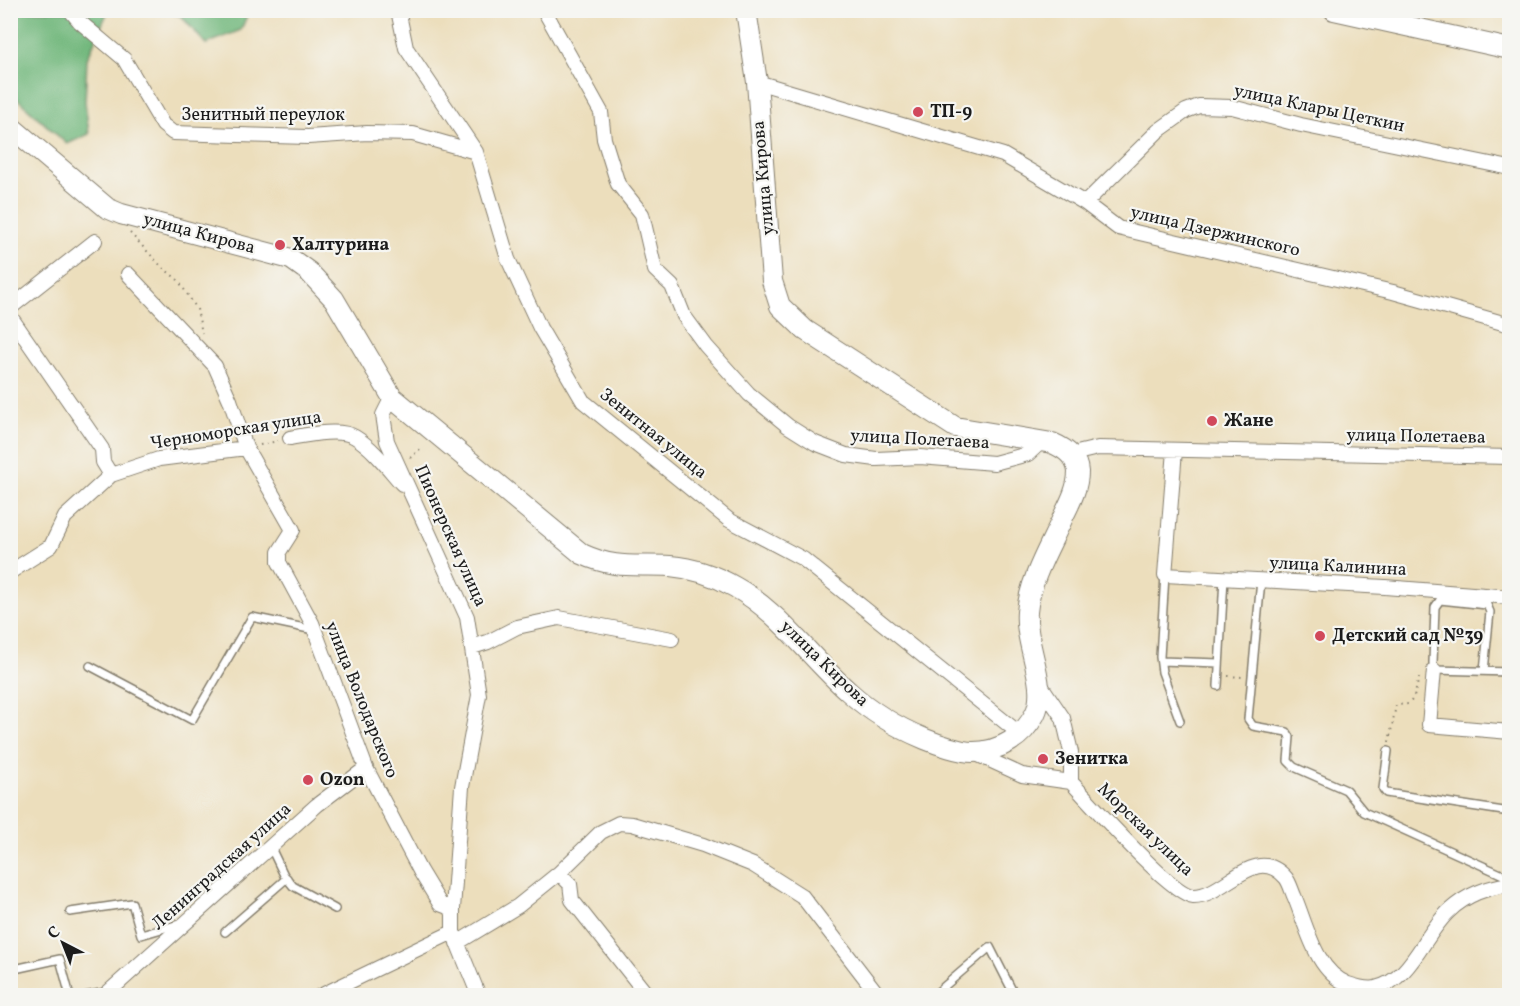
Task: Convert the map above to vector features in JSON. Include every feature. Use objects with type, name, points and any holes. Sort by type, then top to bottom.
[{"type":"main road","name":"улица Кирова","points":[[10,126],[107,208],[291,259],[309,272],[334,299],[392,397],[582,554],[600,562],[620,566],[673,567],[698,571],[735,587],[776,617],[847,690],[874,712],[904,730],[934,743],[972,752],[1001,747],[1020,734],[1036,711],[1040,684],[1027,629],[1027,610],[1035,578],[1075,491],[1078,469],[1064,448],[1042,441],[955,427],[805,330],[780,306],[772,281],[756,82],[746,10]]},
{"type":"main road","points":[[1334,10],[1509,49]]},
{"type":"street","name":"Зенитный переулок","points":[[70,10],[80,22],[124,59],[162,125],[173,133],[308,137],[367,132],[412,134],[476,152]]},
{"type":"street","name":"Зенитная улица","points":[[398,10],[406,48],[476,152],[508,260],[540,328],[583,401],[729,520],[803,559],[1020,734]]},
{"type":"street","name":"улица Полетаева","points":[[544,10],[602,112],[604,139],[618,184],[642,214],[655,270],[672,286],[684,316],[706,346],[749,394],[788,426],[815,443],[846,455],[876,459],[920,457],[994,463],[1028,454],[1042,441]]},
{"type":"street","name":"улица Дзержинского","points":[[756,82],[1003,154],[1085,203],[1119,228],[1393,292],[1509,325]]},
{"type":"street","name":"улица Клары Цеткин","points":[[1085,203],[1158,130],[1186,111],[1199,106],[1232,107],[1301,125],[1509,168]]},
{"type":"street","points":[[10,308],[95,241]]},
{"type":"street","points":[[128,274],[215,366],[230,400],[246,448]]},
{"type":"street","points":[[10,316],[102,449],[103,462],[111,475]]},
{"type":"street","name":"Пионерская улица","points":[[392,397],[383,415],[387,441],[467,617],[479,695],[462,787],[453,909]]},
{"type":"street","name":"Черноморская улица","points":[[290,438],[324,432],[353,435],[379,457],[412,496]]},
{"type":"street","name":"Черноморская улица","points":[[10,572],[51,546],[65,518],[111,475],[159,459],[246,448]]},
{"type":"street","name":"улица Володарского","points":[[246,448],[293,530],[279,552],[279,562],[314,630],[366,768],[440,904],[453,909]]},
{"type":"street","name":"улица Полетаева","points":[[1072,457],[1098,448],[1509,457]]},
{"type":"street","points":[[1165,575],[1175,450]]},
{"type":"street","name":"улица Калинина","points":[[1165,575],[1509,597]]},
{"type":"street","points":[[472,647],[488,642],[517,627],[559,618],[672,639]]},
{"type":"street","points":[[1434,667],[1429,725],[1509,732]]},
{"type":"street","name":"Морская улица","points":[[1040,684],[1063,718],[1071,752],[1071,782]]},
{"type":"street","name":"Морская улица","points":[[972,752],[1022,775],[1071,782],[1133,848],[1178,889],[1190,896],[1206,895],[1251,868],[1265,866],[1274,868],[1287,878],[1319,958],[1344,982],[1356,987],[1372,989],[1395,980],[1449,911],[1487,887],[1509,884]]},
{"type":"street","name":"Ленинградская улица","points":[[106,993],[317,805],[366,768]]},
{"type":"street","points":[[320,996],[455,937],[518,906],[559,873],[601,832],[619,823],[632,824],[703,845],[753,865],[802,896],[874,994]]},
{"type":"street","points":[[559,873],[570,884],[572,900],[648,996]]},
{"type":"street","points":[[453,909],[455,937],[479,996]]},
{"type":"lane","points":[[1165,575],[1162,672],[1180,721]]},
{"type":"lane","points":[[1218,686],[1224,578]]},
{"type":"lane","points":[[1261,580],[1248,719],[1253,726],[1287,732],[1290,737],[1288,761],[1294,767],[1346,790],[1364,812],[1503,875],[1509,884]]},
{"type":"lane","points":[[1484,671],[1491,612],[1487,605],[1440,600],[1436,607],[1434,667],[1484,671],[1509,672]]},
{"type":"lane","points":[[90,666],[192,720],[252,617],[314,630]]},
{"type":"lane","points":[[1161,662],[1220,663]]},
{"type":"lane","points":[[1388,751],[1383,789],[1386,793],[1509,812]]},
{"type":"lane","points":[[271,848],[286,878],[293,886],[335,909]]},
{"type":"lane","points":[[225,932],[286,878]]},
{"type":"lane","points":[[70,912],[132,903],[141,935],[187,922]]},
{"type":"lane","points":[[933,996],[990,947],[1014,994]]},
{"type":"lane","points":[[10,970],[60,959],[70,996]]},
{"type":"lane","points":[[85,996],[106,993]]},
{"type":"path","points":[[134,217],[127,228],[132,236],[177,280],[197,309],[205,342]]},
{"type":"path","name":"Черноморская улица","points":[[246,448],[290,438]]},
{"type":"path","points":[[1388,751],[1396,705],[1409,704],[1414,697],[1421,671],[1434,667]]},
{"type":"path","points":[[1219,676],[1252,678]]},
{"type":"green space","points":[[10,11],[108,11],[87,59],[85,102],[89,134],[67,144],[11,93]]},
{"type":"green space","points":[[165,11],[249,11],[241,30],[206,44],[181,16]]},
{"type":"place","name":"ТП-9","points":[[918,112]]},
{"type":"place","name":"Халтурина","points":[[280,245]]},
{"type":"place","name":"Жане","points":[[1212,421]]},
{"type":"place","name":"Детский сад №39","points":[[1320,636]]},
{"type":"place","name":"Зенитка","points":[[1043,759]]},
{"type":"place","name":"Ozon","points":[[308,780]]}]
